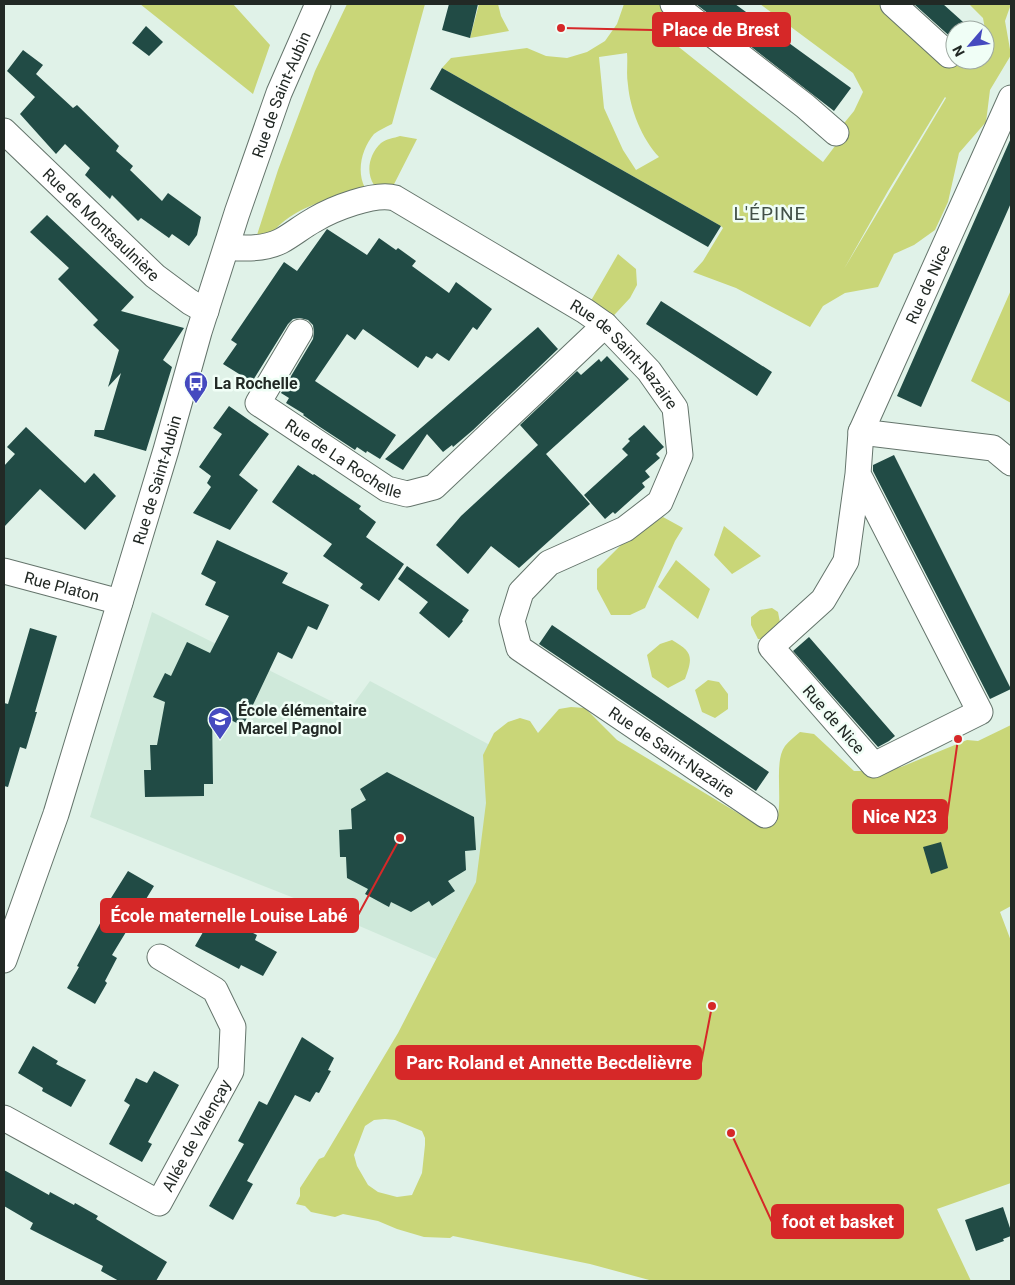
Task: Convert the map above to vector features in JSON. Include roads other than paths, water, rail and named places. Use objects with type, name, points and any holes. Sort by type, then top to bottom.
[{"type":"street","name":"Rue de Saint-Aubin","points":[[4,960],[56,814],[166,450],[199,332],[238,213],[279,93],[318,4]]},
{"type":"street","points":[[672,4],[805,106],[836,133]]},
{"type":"street","points":[[893,4],[945,51]]},
{"type":"street","name":"Rue de Nice","points":[[858,474],[980,712],[874,765],[771,647],[823,600],[846,561],[858,474],[861,432],[1011,98]]},
{"type":"street","name":"Rue de Montsaulnière","points":[[4,131],[155,276],[190,302],[206,311]]},
{"type":"street","name":"Rue de Saint-Nazaire","points":[[228,247],[241,249],[258,248],[280,241],[316,218],[360,201],[388,196],[395,198],[585,311],[605,325],[649,371],[675,408],[680,455],[660,502],[625,529],[549,563],[521,592],[512,621],[518,648],[765,814]]},
{"type":"street","name":"Rue de La Rochelle","points":[[300,332],[258,404],[386,488],[407,494],[434,487],[605,325]]},
{"type":"street","points":[[861,432],[993,448],[1011,464]]},
{"type":"street","name":"Rue Platon","points":[[4,571],[120,602]]},
{"type":"street","name":"Allée de Valençay","points":[[4,1118],[158,1203],[231,1071],[234,1027],[215,990],[160,957]]},
{"type":"place","name":"Place de Brest","points":[[561,28]]},
{"type":"place","name":"La Rochelle","points":[[196,404]]},
{"type":"place","name":"Nice N23","points":[[958,739]]},
{"type":"place","name":"École élémentaire Marcel Pagnol","points":[[220,740]]},
{"type":"place","name":"École maternelle Louise Labé","points":[[400,838]]},
{"type":"place","name":"Parc Roland et Annette Becdelièvre","points":[[712,1006]]},
{"type":"place","name":"foot et basket","points":[[731,1133]]},
{"type":"district","name":"L'ÉPINE","points":[[770,213]]}]
